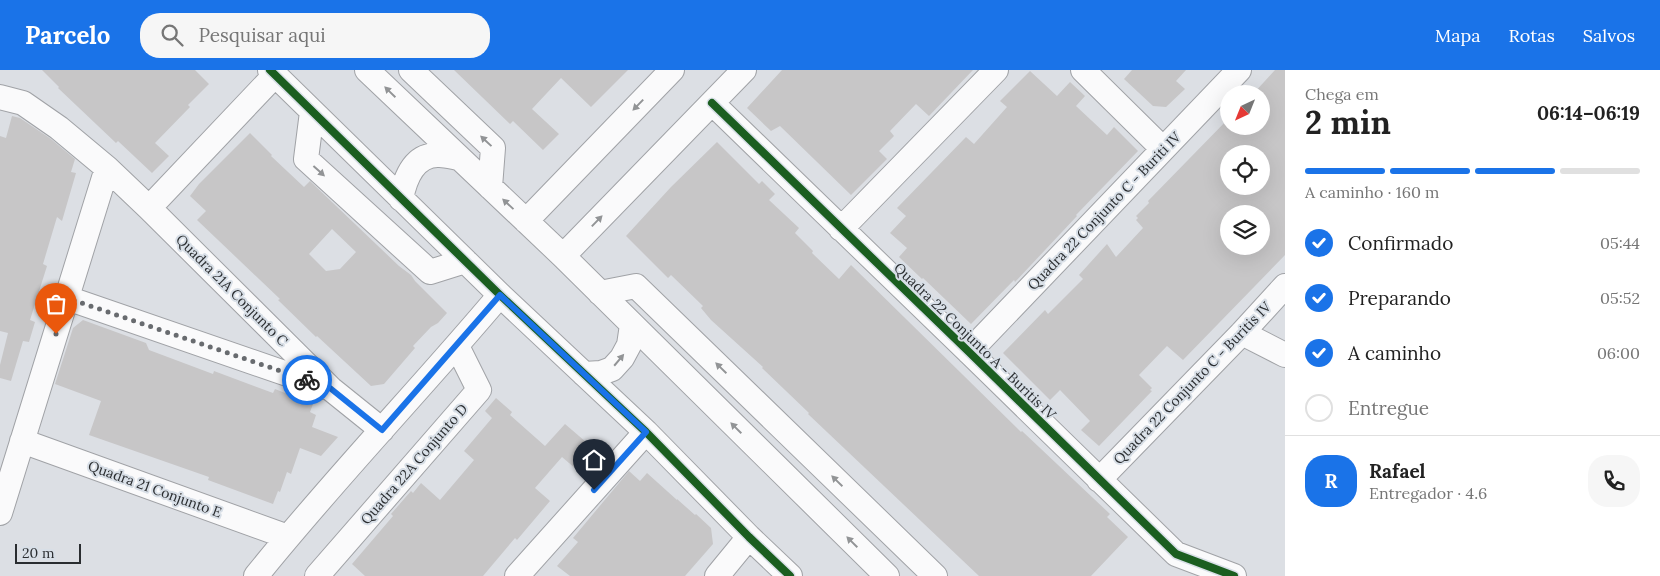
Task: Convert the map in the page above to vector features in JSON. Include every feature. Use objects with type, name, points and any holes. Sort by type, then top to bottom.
[{"type":"street","points":[[367,70],[563,256],[887,576]]},
{"type":"street","points":[[411,70],[493,148],[490,187]]},
{"type":"street","points":[[526,220],[672,70]]},
{"type":"street","points":[[563,256],[744,70]]},
{"type":"street","points":[[841,229],[996,70]]},
{"type":"street","points":[[1083,70],[1163,149]]},
{"type":"street","name":"Quadra 22 Conjunto C - Buriti IV","points":[[969,352],[1239,70]]},
{"type":"street","points":[[149,208],[273,73],[500,295],[646,432],[790,576]]},
{"type":"street","name":"Quadra 21A Conjunto C","points":[[0,97],[23,103],[60,128],[107,168],[330,388],[382,430]]},
{"type":"street","name":"Quadra 22 Conjunto A - Buritis IV","points":[[712,103],[1176,554],[1234,576]]},
{"type":"street","points":[[312,112],[306,159],[430,272],[465,261]]},
{"type":"street","points":[[401,198],[404,181],[421,160],[438,155],[459,158]]},
{"type":"street","points":[[0,513],[107,168]]},
{"type":"street","points":[[600,293],[636,286],[935,576]]},
{"type":"street","name":"Quadra 22 Conjunto C - Buritis IV","points":[[1099,480],[1285,286]]},
{"type":"street","points":[[256,576],[500,295]]},
{"type":"street","points":[[67,298],[330,388]]},
{"type":"street","points":[[584,374],[601,373],[612,369],[622,358],[629,345],[632,325]]},
{"type":"street","points":[[1242,333],[1285,355]]},
{"type":"street","name":"Quadra 22A Conjunto D","points":[[317,576],[479,390],[457,346]]},
{"type":"street","points":[[517,576],[646,432]]},
{"type":"street","name":"Quadra 21 Conjunto E","points":[[22,441],[288,537]]},
{"type":"street","points":[[716,576],[749,537]]},
{"type":"building","points":[[42,70],[195,70],[209,84],[188,105],[190,107],[155,143],[169,156],[152,173],[118,141],[116,143],[58,88]]},
{"type":"building","points":[[454,70],[628,70],[591,107],[561,78],[532,109],[559,134],[543,150],[513,121],[510,124]]},
{"type":"building","points":[[782,70],[973,70],[929,116],[916,104],[890,131],[894,136],[879,151],[887,159],[851,195],[780,126],[771,131],[747,108]]},
{"type":"building","points":[[1132,70],[1186,70],[1176,81],[1185,89],[1166,107],[1153,106],[1124,79]]},
{"type":"building","points":[[1275,70],[1285,70],[1285,255],[1183,360],[1167,346],[1139,375],[1152,388],[1150,390],[1152,391],[1099,446],[1081,430],[1090,421],[1060,390],[1050,400],[1003,353],[1045,310],[1048,314],[1083,279],[1079,275],[1107,244],[1116,257],[1143,228],[1136,220],[1138,218],[1136,216],[1149,203],[1148,201],[1220,127],[1220,135],[1270,135],[1270,85],[1261,85]]},
{"type":"building","points":[[1030,71],[1057,96],[1070,82],[1085,96],[1076,106],[1107,135],[1114,127],[1138,151],[1015,282],[1014,280],[971,324],[899,257],[907,248],[890,233],[906,216],[897,208],[966,137],[974,144],[1007,107],[1000,101]]},
{"type":"building","points":[[12,116],[20,118],[51,139],[75,159],[71,172],[76,173],[62,221],[57,217],[43,264],[47,266],[30,320],[35,322],[29,342],[23,341],[11,381],[0,378],[0,365],[8,333],[0,331],[0,136],[6,138]]},
{"type":"building","points":[[250,133],[304,187],[310,181],[399,266],[411,275],[447,313],[413,346],[415,348],[384,384],[371,386],[316,337],[278,300],[280,299],[197,220],[206,211],[190,196],[199,184]],"holes":[[[332,229],[356,252],[340,269],[326,271],[309,254]]]},
{"type":"building","points":[[717,142],[759,184],[762,181],[775,194],[769,200],[799,228],[795,233],[813,251],[812,253],[839,279],[851,265],[1021,432],[1110,514],[1107,517],[1128,537],[1091,576],[979,576],[808,414],[763,367],[711,320],[701,308],[703,306],[671,275],[668,278],[626,236],[671,187]]},
{"type":"building","points":[[83,320],[146,343],[149,350],[213,374],[214,371],[273,393],[275,389],[313,404],[310,412],[316,415],[312,427],[338,437],[321,456],[300,448],[291,474],[287,472],[280,492],[278,491],[273,504],[208,480],[209,477],[89,435],[101,401],[55,384],[73,328]]},
{"type":"building","points":[[496,398],[512,412],[510,415],[545,446],[565,424],[593,448],[576,469],[562,457],[535,488],[550,501],[483,576],[365,576],[352,564],[393,516],[391,514],[411,491],[413,493],[421,483],[440,500],[474,460],[464,451],[492,418],[485,411]]},
{"type":"building","points":[[629,471],[640,481],[647,473],[696,514],[711,528],[713,544],[685,576],[570,576],[557,566],[578,542],[573,538]]},
{"type":"cycle path","points":[[270,70],[500,295],[646,432],[790,576]]},
{"type":"cycle path","points":[[712,103],[1176,554],[1234,576]]},
{"type":"way so far","points":[[56,334],[67,298],[307,380]]},
{"type":"route","points":[[307,380],[330,388],[382,430],[500,295],[646,432],[594,490]]}]
